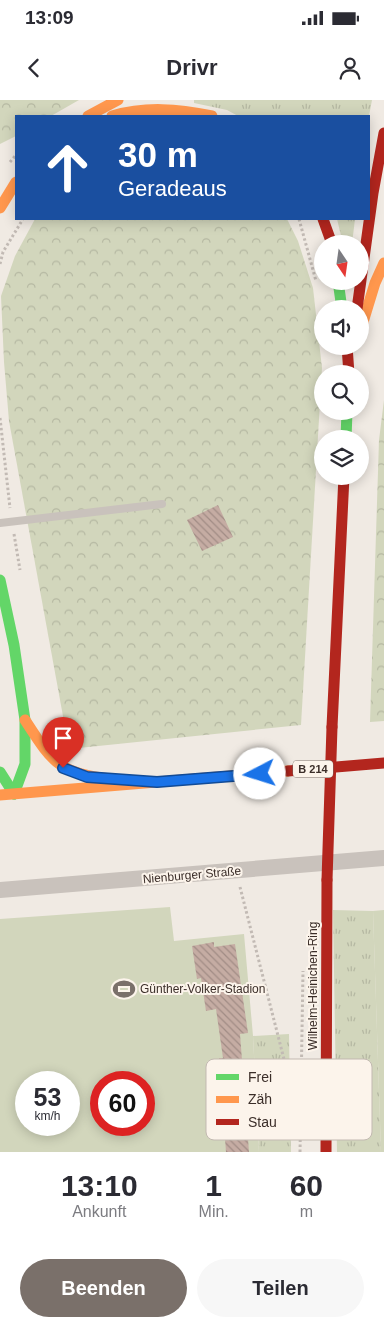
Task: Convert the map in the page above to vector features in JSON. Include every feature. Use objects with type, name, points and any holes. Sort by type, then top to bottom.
[{"type":"main road","points":[[90,115],[118,100]]},
{"type":"main road","points":[[116,115],[154,109],[185,110],[208,115]]},
{"type":"main road","points":[[370,215],[384,133]]},
{"type":"main road","points":[[0,208],[15,183]]},
{"type":"main road","points":[[323,220],[329,235]]},
{"type":"main road","points":[[358,300],[369,220]]},
{"type":"main road","points":[[369,303],[384,263]]},
{"type":"main road","name":"Wilhelm-Heinichen-Ring","points":[[326,1059],[327,880],[344,485]]},
{"type":"main road","points":[[0,580],[14,646],[25,720],[25,764],[14,794]]},
{"type":"main road","points":[[25,720],[53,761],[73,773],[87,777],[157,782]]},
{"type":"main road","name":"B 214","points":[[0,795],[384,763]]},
{"type":"main road","points":[[0,772],[14,794]]},
{"type":"street","name":"Nienburger Straße","points":[[0,890],[384,858]]},
{"type":"lane","points":[[0,523],[162,504]]},
{"type":"path","points":[[0,264],[3,252],[22,220]]},
{"type":"path","points":[[299,220],[314,272]]},
{"type":"path","points":[[236,871],[285,1059]]},
{"type":"path","points":[[302,1059],[304,962]]},
{"type":"green space","points":[[0,100],[79,100],[53,115],[15,115],[15,136],[0,144]]},
{"type":"green space","points":[[194,100],[372,100],[369,115],[236,115],[227,110],[194,103]]},
{"type":"green space","points":[[34,220],[288,220],[298,241],[313,288],[314,355],[321,355],[322,365],[314,365],[314,420],[319,420],[318,430],[314,430],[315,485],[301,725],[69,749],[9,421],[1,296],[15,256]]},
{"type":"green space","points":[[337,220],[355,220],[353,235],[341,235]]},
{"type":"green space","points":[[384,400],[384,721],[370,722],[379,440]]},
{"type":"green space","name":"Günther-Volker-Stadion","points":[[170,907],[174,941],[244,934],[254,1059],[206,1059],[206,1140],[258,1140],[259,1152],[0,1152],[0,919]]},
{"type":"green space","points":[[333,910],[373,911],[381,1152],[337,1152],[337,1140],[372,1140],[372,1059],[335,1059]]},
{"type":"green space","points":[[384,910],[384,1152],[381,1152],[373,911]]},
{"type":"green space","points":[[289,1034],[289,1059],[254,1059],[253,1036]]},
{"type":"green space","points":[[258,1140],[291,1140],[291,1152],[259,1152]]},
{"type":"building","points":[[218,505],[233,537],[202,551],[187,520]]},
{"type":"building","points":[[214,942],[214,947],[235,944],[248,1033],[240,1034],[242,1059],[219,1059],[223,1058],[216,1009],[206,1011],[201,978],[197,979],[192,946]]},
{"type":"building","points":[[225,1140],[248,1140],[249,1152],[226,1152]]},
{"type":"traffic: fast","points":[[339,290],[341,300]]},
{"type":"traffic: fast","points":[[346,430],[347,420]]},
{"type":"traffic: fast","points":[[0,580],[14,645],[25,720],[25,764],[14,794]]},
{"type":"traffic: fast","points":[[0,772],[14,794]]},
{"type":"traffic: slow","points":[[90,115],[118,100]]},
{"type":"traffic: slow","points":[[116,115],[150,110],[206,115]]},
{"type":"traffic: slow","points":[[0,208],[15,184]]},
{"type":"traffic: slow","points":[[369,303],[384,263]]},
{"type":"traffic: slow","points":[[25,720],[43,747],[59,763],[79,773],[111,779]]},
{"type":"traffic: slow","points":[[0,795],[288,771]]},
{"type":"traffic: jam","points":[[370,215],[384,133]]},
{"type":"traffic: jam","points":[[323,220],[329,235]]},
{"type":"traffic: jam","points":[[358,300],[369,220]]},
{"type":"traffic: jam","points":[[348,355],[348,365]]},
{"type":"traffic: jam","points":[[332,727],[344,485]]},
{"type":"traffic: jam","points":[[327,880],[332,727]]},
{"type":"traffic: jam","points":[[288,771],[384,763]]},
{"type":"traffic: jam","points":[[326,1059],[327,880]]},
{"type":"traffic: jam","points":[[326,1140],[326,1152]]},
{"type":"place","name":"Günther-Volker-Stadion","points":[[124,989]]},
{"type":"route","points":[[63,768],[87,777],[157,782],[260,774]]}]
